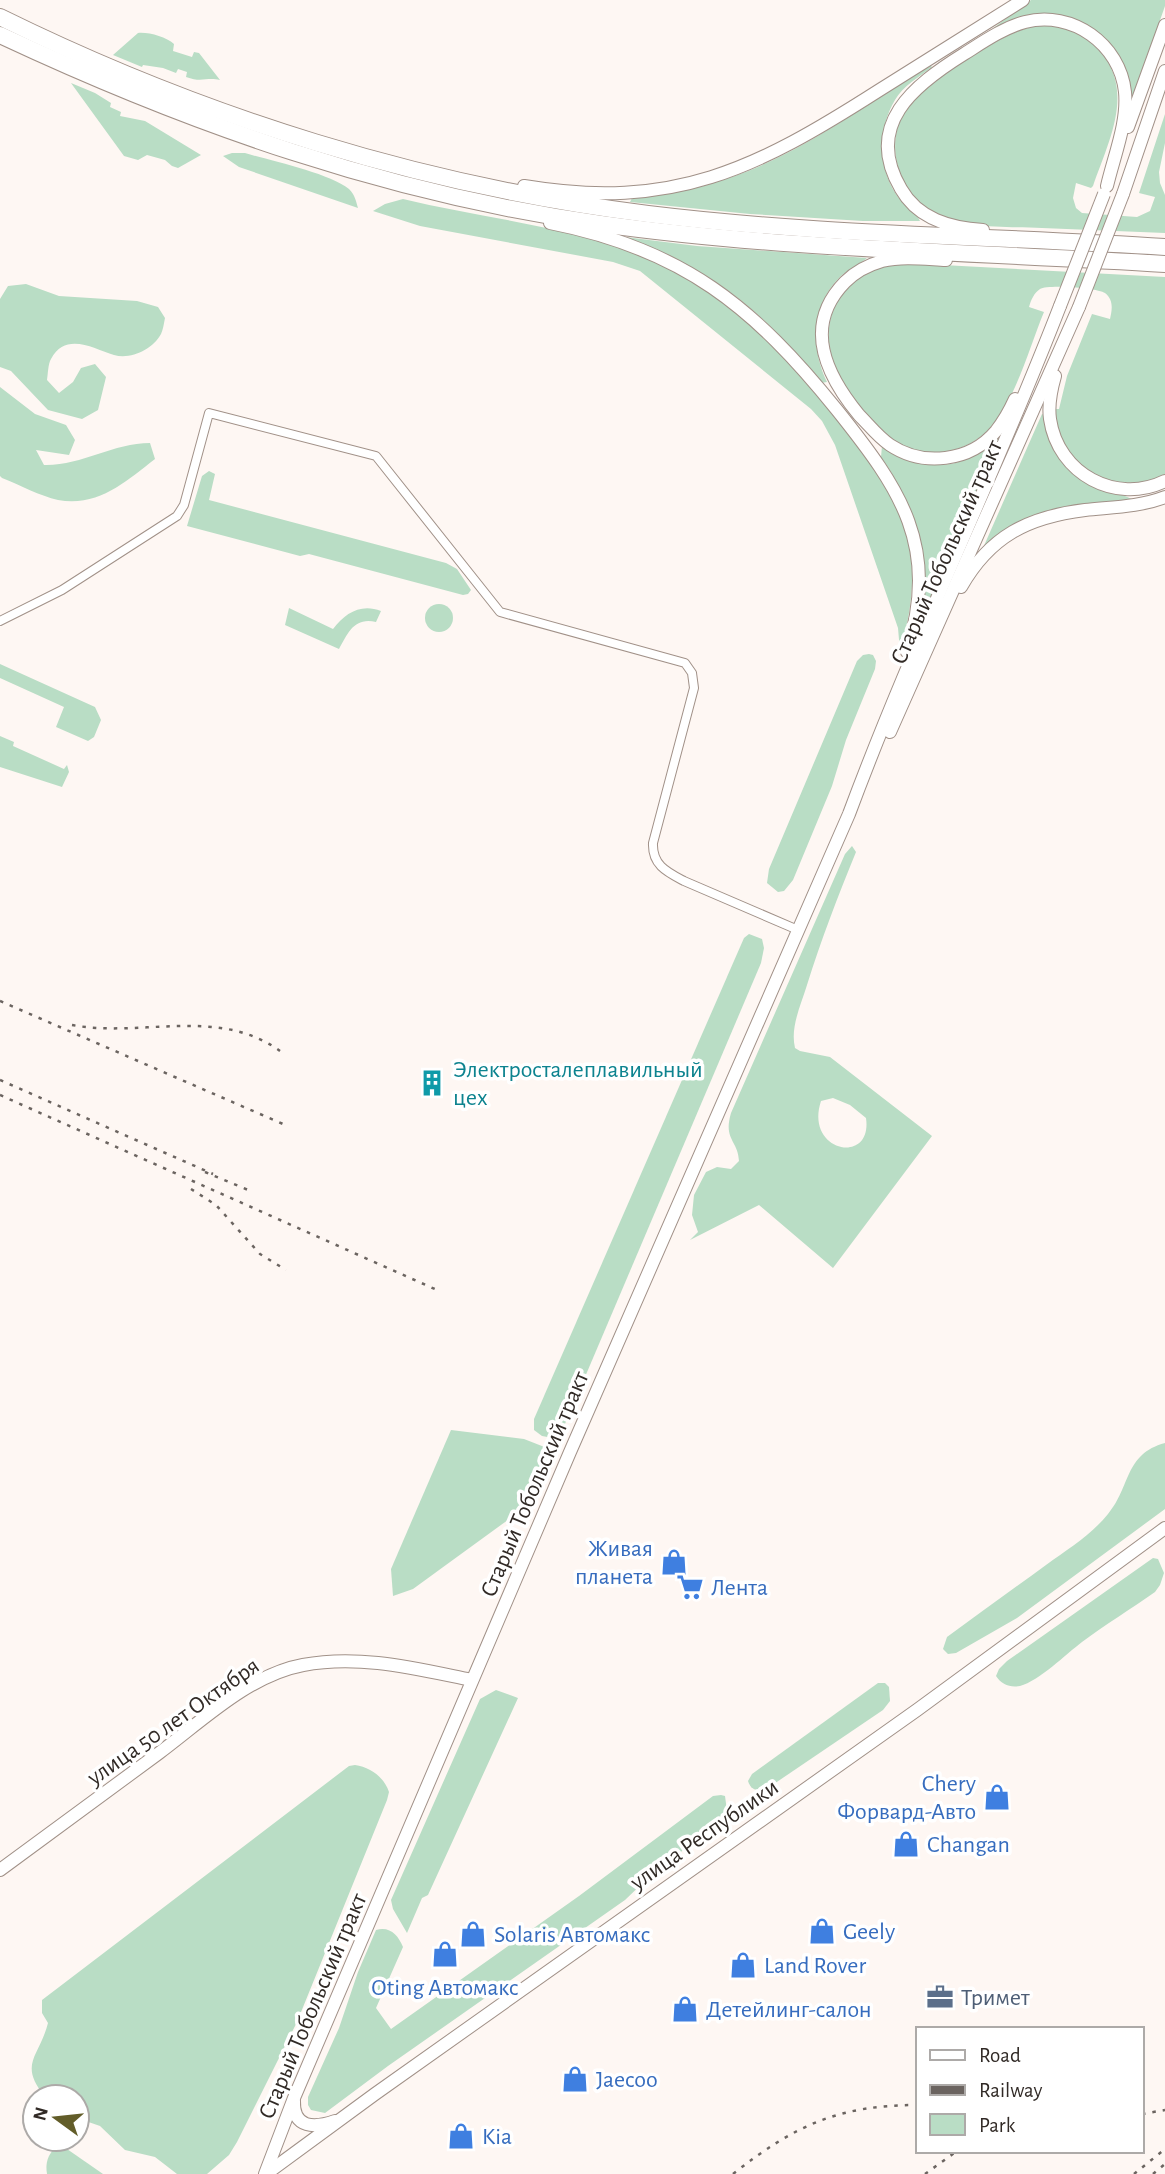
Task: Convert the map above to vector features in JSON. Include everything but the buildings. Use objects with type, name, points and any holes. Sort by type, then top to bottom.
[{"type":"highway","points":[[0,17],[104,65],[220,111],[310,141],[424,173],[559,201],[693,219],[1161,245]]},
{"type":"highway","points":[[0,35],[109,85],[215,127],[322,162],[425,190],[558,217],[691,235],[1161,265]]},
{"type":"main road","points":[[424,173],[477,177],[560,192],[596,194],[644,192],[711,178],[752,163],[801,139],[1023,0]]},
{"type":"main road","points":[[1042,239],[943,224],[921,212],[904,195],[889,159],[890,135],[899,108],[922,82],[993,36],[1015,25],[1046,19],[1067,23],[1088,32],[1114,58],[1120,69],[1125,94],[1124,120],[1105,190]]},
{"type":"main road","points":[[1105,190],[1165,25]]},
{"type":"main road","points":[[1148,122],[1165,71]]},
{"type":"main road","points":[[1148,122],[1165,80]]},
{"type":"main road","name":"Старый Тобольский тракт","points":[[266,2174],[294,2098],[472,1680],[849,814],[1079,307],[1148,122]]},
{"type":"main road","points":[[425,190],[477,208],[597,234],[645,251],[696,276],[731,300],[769,333],[809,375],[876,458],[909,519],[917,551],[919,584],[911,640],[878,748]]},
{"type":"main road","name":"Старый Тобольский тракт","points":[[878,748],[1051,330],[1105,190]]},
{"type":"main road","points":[[1034,257],[1014,261],[896,259],[874,264],[849,278],[834,296],[823,327],[822,346],[832,377],[846,399],[883,440],[910,455],[944,459],[977,448],[996,432],[1051,330]]},
{"type":"main road","points":[[1065,339],[1052,387],[1049,410],[1053,433],[1064,456],[1081,473],[1101,485],[1113,488],[1142,489],[1165,481]]},
{"type":"main road","points":[[878,748],[902,715],[957,594],[977,563],[995,544],[1014,530],[1043,518],[1084,510],[1134,506],[1165,497]]},
{"type":"main road","name":"улица Республики","points":[[266,2174],[917,1710],[1165,1528]]},
{"type":"main road","name":"улица 50 лет Октября","points":[[0,1870],[220,1707],[282,1671],[308,1664],[355,1661],[472,1680]]},
{"type":"main road","points":[[294,2098],[296,2116],[304,2124],[324,2125],[339,2120]]},
{"type":"street","points":[[0,621],[62,590],[177,516],[184,505],[209,413],[376,456],[500,612],[685,663],[692,673],[694,688],[653,843],[656,861],[671,875],[799,930]]},
{"type":"green space","points":[[1031,0],[1165,0],[1131,103],[1124,65],[1107,40],[1082,22],[1053,14],[1038,14],[1019,17],[992,29]]},
{"type":"green space","points":[[1049,25],[1077,34],[1096,46],[1111,68],[1116,84],[1117,101],[1111,135],[1093,186],[1091,188],[1076,183],[1073,198],[1076,208],[1082,213],[1137,217],[1150,211],[1155,197],[1139,193],[1165,114],[1165,143],[1159,172],[1165,195],[1165,233],[985,226],[956,222],[932,212],[910,191],[902,178],[897,164],[896,134],[900,119],[914,97],[937,78],[998,40],[1027,28]]},
{"type":"green space","points":[[138,33],[167,39],[174,44],[173,51],[192,57],[194,52],[199,53],[220,80],[191,79],[186,77],[187,72],[178,69],[176,73],[163,68],[142,67],[113,55]]},
{"type":"green space","points":[[930,65],[932,67],[898,95],[885,123],[882,147],[890,183],[899,198],[920,221],[863,221],[750,214],[630,202],[632,198],[707,184],[759,167],[809,141]]},
{"type":"green space","points":[[71,83],[111,103],[110,107],[121,112],[120,116],[145,121],[201,155],[178,168],[165,160],[147,155],[138,160],[124,156]]},
{"type":"green space","points":[[245,153],[299,168],[340,183],[349,189],[358,208],[239,167],[223,156]]},
{"type":"green space","points":[[403,199],[538,226],[638,254],[695,281],[742,316],[784,357],[822,401],[870,460],[895,501],[906,531],[912,576],[908,621],[900,651],[898,628],[835,445],[822,421],[811,409],[640,271],[613,262],[420,226],[373,211]]},
{"type":"green space","points":[[625,237],[697,246],[867,258],[841,276],[831,287],[819,313],[816,340],[821,368],[827,382],[821,383],[773,329],[731,293],[705,277],[645,250]]},
{"type":"green space","points":[[905,263],[1165,277],[1165,474],[1136,483],[1107,479],[1081,465],[1060,437],[1054,409],[1059,409],[1067,376],[1092,314],[1110,319],[1111,302],[1108,296],[1101,291],[1083,288],[1045,288],[1034,295],[1029,307],[1044,312],[1020,374],[1006,406],[978,439],[956,449],[932,452],[909,448],[888,436],[863,411],[843,383],[831,353],[830,322],[844,291],[856,279],[879,268]]},
{"type":"green space","points":[[26,284],[59,296],[137,301],[158,307],[165,318],[162,332],[153,344],[134,355],[114,355],[81,344],[64,346],[57,351],[50,361],[47,380],[59,393],[73,382],[81,368],[95,364],[106,377],[98,410],[82,419],[48,410],[11,371],[0,367],[0,299],[8,286]]},
{"type":"green space","points":[[0,387],[35,414],[66,425],[75,440],[69,455],[36,450],[44,465],[71,462],[123,447],[150,443],[155,459],[111,491],[86,500],[58,500],[2,478]]},
{"type":"green space","points":[[1042,414],[1051,445],[1073,473],[1134,500],[1041,513],[1010,527],[983,548]]},
{"type":"green space","points":[[1000,436],[920,622],[912,514],[881,457],[882,446],[923,463],[939,465],[968,459]]},
{"type":"green space","points":[[209,471],[215,474],[209,500],[446,563],[457,569],[471,590],[463,595],[309,554],[300,556],[187,526],[202,476]]},
{"type":"green space","points":[[439,604],[449,608],[453,618],[449,628],[439,632],[429,628],[425,618],[429,608]]},
{"type":"green space","points":[[289,608],[333,629],[354,611],[367,608],[381,611],[376,622],[357,624],[345,637],[339,649],[285,625]]},
{"type":"green space","points":[[863,655],[873,655],[876,661],[875,669],[846,740],[832,786],[793,880],[784,891],[778,892],[767,883],[769,869],[857,661]]},
{"type":"green space","points":[[0,664],[95,707],[101,720],[94,737],[88,741],[56,727],[64,707],[0,678]]},
{"type":"green space","points":[[0,736],[14,742],[13,746],[64,769],[67,765],[69,772],[62,787],[0,767]]},
{"type":"green space","points":[[852,846],[856,852],[799,1008],[794,1032],[795,1048],[830,1057],[932,1136],[833,1268],[759,1205],[690,1240],[698,1232],[692,1215],[694,1195],[706,1172],[717,1167],[731,1169],[739,1161],[729,1129],[731,1113],[845,854]],"holes":[[[833,1098],[850,1105],[866,1118],[865,1133],[860,1143],[840,1147],[822,1132],[818,1118],[821,1101]]]},
{"type":"green space","points":[[749,934],[762,939],[764,948],[761,963],[562,1431],[553,1438],[542,1436],[534,1430],[534,1419],[744,938]]},
{"type":"green space","points":[[451,1430],[524,1439],[547,1448],[553,1464],[538,1498],[413,1589],[393,1596],[391,1569]]},
{"type":"green space","points":[[1165,1443],[1165,1509],[1017,1618],[956,1653],[948,1654],[943,1649],[947,1637],[1094,1529],[1115,1504],[1135,1463],[1152,1448]]},
{"type":"green space","points":[[1153,1558],[1158,1559],[1164,1573],[1155,1592],[1027,1683],[1013,1686],[998,1679],[996,1676],[999,1669],[1007,1661]]},
{"type":"green space","points":[[878,1683],[885,1683],[889,1687],[890,1701],[883,1710],[765,1790],[752,1788],[748,1781],[752,1774]]},
{"type":"green space","points":[[496,1690],[518,1698],[428,1895],[422,1898],[407,1933],[393,1909],[391,1900],[480,1699]]},
{"type":"green space","points":[[349,1766],[361,1766],[380,1777],[389,1792],[387,1800],[297,2022],[229,2155],[207,2174],[177,2174],[155,2157],[125,2150],[100,2126],[91,2123],[91,2083],[36,2083],[33,2076],[33,2060],[48,2023],[42,2013],[42,2000]]},
{"type":"green space","points":[[713,1796],[725,1796],[727,1811],[723,1819],[650,1876],[625,1900],[325,2113],[311,2110],[308,2097],[339,2028],[376,1930],[385,1929],[393,1933],[403,1947],[376,2008],[391,2029],[579,1896]]},
{"type":"green space","points":[[51,2153],[73,2153],[103,2174],[47,2174]]},
{"type":"railway","points":[[0,1001],[283,1124]]},
{"type":"railway","points":[[72,1025],[98,1028],[205,1026],[256,1037],[280,1051]]},
{"type":"railway","points":[[0,1080],[213,1174]]},
{"type":"railway","points":[[0,1095],[437,1290]]},
{"type":"railway","points":[[205,1172],[253,1192]]},
{"type":"railway","points":[[191,1189],[216,1205],[260,1254],[286,1270]]},
{"type":"railway","points":[[733,2174],[777,2143],[819,2121],[864,2109],[916,2105]]},
{"type":"railway","points":[[1144,2114],[1165,2110]]},
{"type":"railway","points":[[1134,2174],[1165,2149]]},
{"type":"railway","points":[[925,2174],[954,2153]]},
{"type":"railway","points":[[1153,2174],[1165,2164]]},
{"type":"place","name":"Электросталеплавильный цех","points":[[432,1083]]},
{"type":"place","name":"Живая планета","points":[[674,1562]]},
{"type":"place","name":"Лента","points":[[690,1587]]},
{"type":"place","name":"Chery Форвард-Авто","points":[[997,1797]]},
{"type":"place","name":"Changan","points":[[906,1844]]},
{"type":"place","name":"Geely","points":[[822,1931]]},
{"type":"place","name":"Solaris Автомакс","points":[[473,1934]]},
{"type":"place","name":"Oting Автомакс","points":[[445,1954]]},
{"type":"place","name":"Land Rover","points":[[743,1965]]},
{"type":"place","name":"Тримет","points":[[940,1997]]},
{"type":"place","name":"Детейлинг-салон","points":[[685,2009]]},
{"type":"place","name":"Jaecoo","points":[[575,2079]]},
{"type":"place","name":"Kia","points":[[461,2136]]}]
